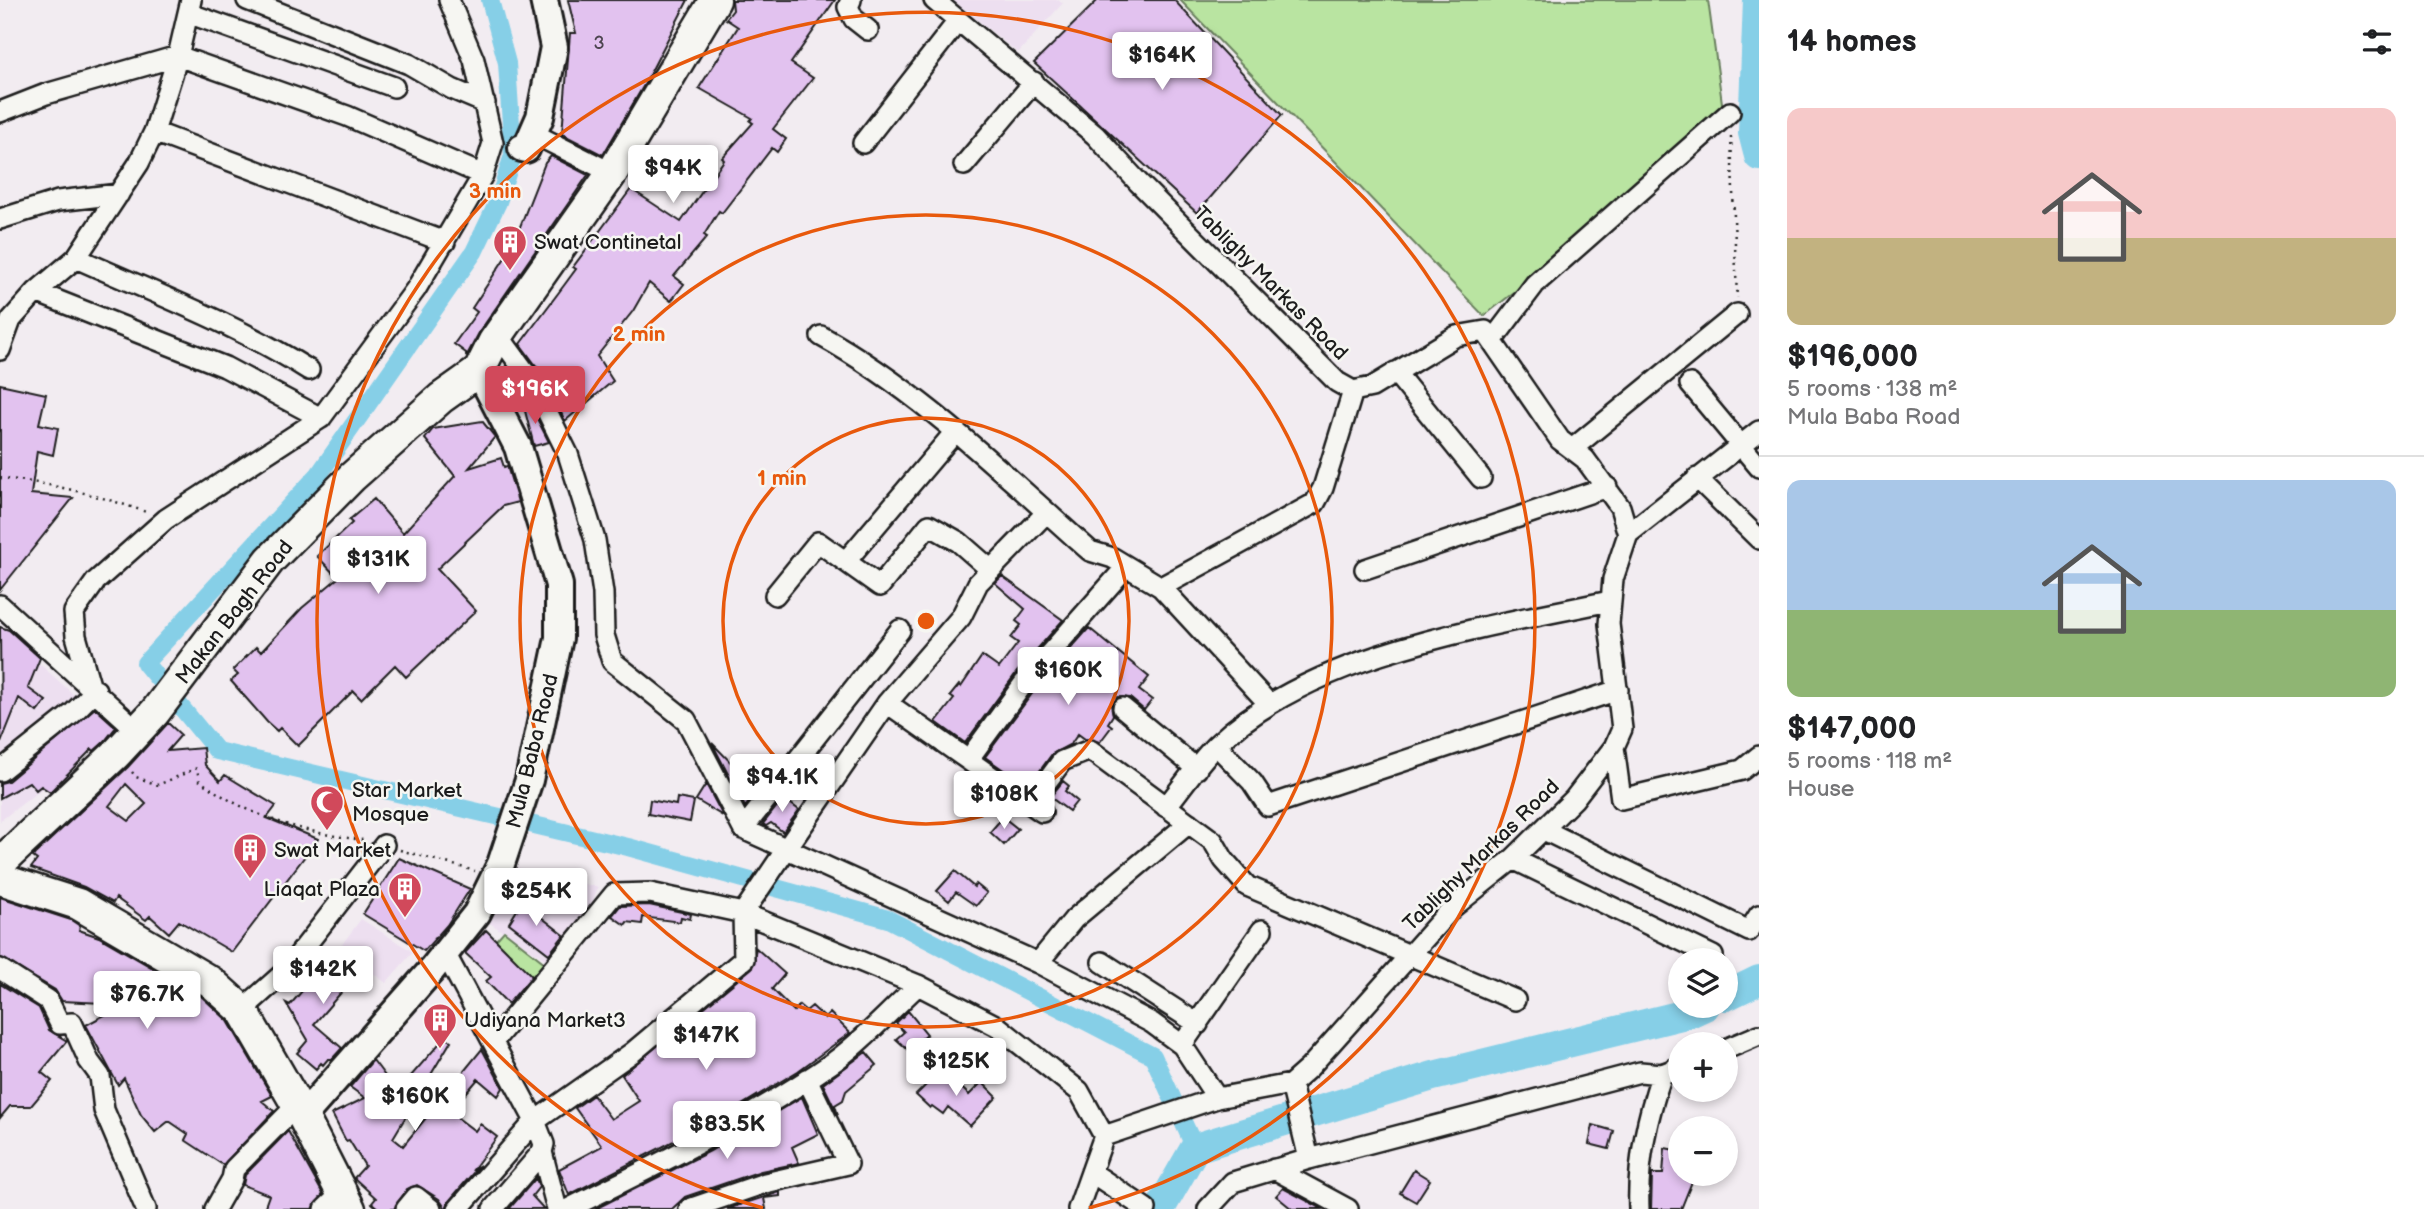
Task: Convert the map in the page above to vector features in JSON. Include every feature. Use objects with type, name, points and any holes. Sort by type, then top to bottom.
[{"type":"main road","points":[[512,142],[554,47],[544,0]]},
{"type":"main road","points":[[610,172],[709,0]]},
{"type":"main road","points":[[610,172],[715,0]]},
{"type":"main road","name":"Makan Bagh Road","points":[[0,863],[116,754],[147,721],[178,684],[270,559],[362,468],[441,398],[479,371],[498,335],[610,172]]},
{"type":"main road","name":"Mula Baba Road","points":[[300,1111],[446,953],[477,913],[498,870],[529,780],[559,638],[559,584],[518,447],[479,371]]},
{"type":"main road","points":[[0,879],[78,904],[211,982],[242,1010],[300,1111],[339,1204]]},
{"type":"street","points":[[247,0],[409,64],[452,89],[485,103]]},
{"type":"street","points":[[449,0],[474,60],[485,103],[512,142],[610,172]]},
{"type":"street","points":[[851,0],[848,7],[854,19],[868,30]]},
{"type":"street","name":"Tablighy Markas Road","points":[[934,0],[1095,135],[1138,182],[1337,382],[1353,391],[1372,387],[1465,332],[1485,331],[1492,341]]},
{"type":"street","points":[[0,350],[11,320],[36,292],[76,258],[119,194],[154,132],[178,56],[190,6],[394,87]]},
{"type":"street","points":[[863,143],[958,21]]},
{"type":"street","points":[[0,112],[47,94],[178,56],[347,116],[483,174]]},
{"type":"street","points":[[964,164],[1034,82]]},
{"type":"street","points":[[1730,112],[1535,284],[1492,341],[1560,440],[1585,459],[1607,487],[1619,507],[1628,534],[1759,431]]},
{"type":"street","points":[[154,132],[445,242]]},
{"type":"street","points":[[93,687],[76,636],[74,612],[96,581],[166,519],[321,418],[416,289],[483,174],[512,142]]},
{"type":"street","points":[[0,219],[58,201],[119,194]]},
{"type":"street","points":[[76,258],[276,349],[309,370]]},
{"type":"street","points":[[36,292],[225,367],[321,418]]},
{"type":"street","points":[[1572,449],[1737,314]]},
{"type":"street","points":[[498,335],[532,381],[568,454],[595,540],[603,593],[604,635],[612,662],[686,720],[743,829],[1038,963],[1152,1023],[1182,1045],[1217,1098]]},
{"type":"street","points":[[821,336],[847,351],[955,432],[1090,551],[1161,587],[1269,704]]},
{"type":"street","points":[[1395,372],[1481,478]]},
{"type":"street","points":[[1690,384],[1759,467]]},
{"type":"street","points":[[1161,587],[1210,553],[1315,503],[1324,488],[1353,391]]},
{"type":"street","points":[[846,561],[955,432]]},
{"type":"street","points":[[1697,478],[1759,538]]},
{"type":"street","points":[[1365,569],[1607,487]]},
{"type":"street","points":[[458,1209],[535,1121],[633,1052],[744,959],[743,913],[787,848],[887,703],[961,617],[978,583],[1046,513]]},
{"type":"street","points":[[775,595],[818,542],[880,586],[929,525],[959,541],[991,570]]},
{"type":"street","name":"Tablighy Markas Road","points":[[1291,1084],[1309,1068],[1452,908],[1513,859],[1574,799],[1614,747],[1622,729],[1609,624],[1610,601],[1613,579],[1628,534]]},
{"type":"street","points":[[968,760],[1027,680],[1126,567]]},
{"type":"street","points":[[1166,807],[1216,745],[1269,704],[1338,669],[1480,628],[1610,601]]},
{"type":"street","points":[[0,605],[93,687],[147,721]]},
{"type":"street","points":[[743,829],[900,631]]},
{"type":"street","points":[[0,771],[73,713],[93,687]]},
{"type":"street","points":[[1216,745],[1252,782],[1268,806],[1618,690]]},
{"type":"street","points":[[887,703],[1036,807],[1062,761],[1090,750],[1213,841],[1224,860],[1247,886],[1515,1000]]},
{"type":"street","points":[[1123,708],[1197,769]]},
{"type":"street","points":[[1614,747],[1621,799],[1742,770],[1759,757]]},
{"type":"street","points":[[1038,963],[1074,919],[1189,823]]},
{"type":"street","points":[[1544,830],[1748,931],[1759,915]]},
{"type":"street","points":[[242,1010],[286,971],[384,845]]},
{"type":"street","points":[[1513,859],[1697,948]]},
{"type":"street","points":[[493,1042],[614,894],[650,893],[743,913],[918,985],[998,1026],[1079,1091],[1104,1136],[1095,1174],[1078,1209]]},
{"type":"street","points":[[1182,1045],[1262,930]]},
{"type":"street","points":[[446,953],[535,1121],[544,1144],[542,1152],[494,1209]]},
{"type":"street","points":[[1102,962],[1198,1024]]},
{"type":"street","points":[[0,969],[48,1000],[60,1024],[72,1023],[89,1061],[100,1076],[104,1110],[146,1209]]},
{"type":"street","points":[[568,1209],[748,1115],[807,1079],[838,1059],[918,985]]},
{"type":"street","points":[[1738,1044],[1759,1035]]},
{"type":"street","points":[[1208,1209],[1233,1182],[1309,1158],[1611,1078],[1668,1070]]},
{"type":"street","points":[[1639,1209],[1638,1180],[1649,1117],[1668,1076]]},
{"type":"street","points":[[689,1209],[765,1183],[848,1164],[807,1079]]},
{"type":"street","points":[[1104,1136],[1217,1098],[1291,1084],[1309,1158]]},
{"type":"street","points":[[215,1209],[232,1179],[234,1169],[300,1111]]},
{"type":"street","points":[[542,1152],[558,1209]]},
{"type":"street","points":[[1275,1169],[1348,1209]]},
{"type":"street","points":[[1095,1174],[1146,1209]]},
{"type":"street","points":[[405,1209],[416,1197],[431,1209]]},
{"type":"path","points":[[1730,112],[1737,314]]},
{"type":"path","points":[[0,478],[40,482],[107,498],[166,519]]},
{"type":"path","points":[[116,754],[136,777],[158,785],[197,768],[199,780],[211,789],[265,818],[320,836],[384,845],[498,870]]},
{"type":"shaded area","points":[[953,0],[1059,0],[1063,3],[1018,53]]},
{"type":"shaded area","points":[[0,628],[115,732],[0,821]]},
{"type":"shaded area","points":[[503,864],[598,887],[588,914],[551,963],[476,914]]},
{"type":"shaded area","points":[[361,919],[413,952],[386,983],[340,947]]},
{"type":"green space","points":[[1180,0],[1708,0],[1725,125],[1484,316]]},
{"type":"green space","points":[[504,931],[546,964],[534,979],[496,940]]},
{"type":"building","points":[[568,0],[688,0],[644,85],[603,155],[562,134],[570,33],[576,33]]},
{"type":"building","points":[[732,0],[835,0],[791,63],[813,78],[773,129],[786,139],[777,152],[772,148],[722,213],[719,211],[704,235],[707,237],[674,276],[684,284],[671,301],[649,283],[633,311],[597,356],[613,381],[565,421],[543,375],[520,344],[631,189],[681,222],[724,160],[722,158],[753,123],[750,121],[752,118],[699,88],[738,27],[726,19],[733,10]]},
{"type":"building","points":[[1098,0],[1174,0],[1282,115],[1197,213],[1034,63]]},
{"type":"building","points":[[551,156],[588,175],[480,331],[466,357],[466,353],[454,344],[477,312],[472,308],[512,247],[545,163]]},
{"type":"building","points":[[0,384],[46,394],[39,424],[58,428],[53,455],[37,451],[31,494],[73,498],[0,590]]},
{"type":"building","points":[[528,401],[549,442],[534,446],[523,403]]},
{"type":"building","points":[[482,421],[495,437],[469,468],[501,458],[504,467],[507,466],[518,502],[503,506],[437,569],[476,611],[406,677],[395,665],[361,699],[353,691],[298,746],[280,728],[277,731],[267,722],[231,681],[238,675],[233,670],[256,647],[261,652],[302,608],[338,578],[317,556],[352,523],[349,520],[374,499],[403,533],[455,476],[425,439],[433,429]]},
{"type":"building","points":[[1002,576],[1063,620],[1017,672],[965,743],[936,722],[954,699],[950,696],[959,685],[961,687],[982,656],[999,668],[1018,643],[1011,638],[1021,625],[1016,621],[1025,609],[995,583]]},
{"type":"building","points":[[0,627],[9,630],[40,658],[28,688],[46,701],[37,712],[19,698],[1,743]]},
{"type":"building","points":[[1089,628],[1149,677],[1139,690],[1152,700],[1144,710],[1130,698],[1118,697],[1111,705],[1113,715],[1108,723],[1112,726],[1100,742],[1085,739],[1078,734],[1071,744],[1052,754],[1028,787],[985,757],[1037,687]]},
{"type":"building","points":[[95,708],[116,727],[104,742],[94,751],[92,749],[50,792],[41,786],[36,790],[29,782],[0,798],[0,783],[8,781]]},
{"type":"building","points":[[168,723],[181,735],[167,751],[203,748],[205,765],[220,781],[225,775],[276,806],[267,818],[318,839],[232,952],[179,921],[169,933],[150,916],[146,920],[116,898],[113,903],[84,887],[31,868],[37,860],[33,857],[35,854],[128,767]],"holes":[[[126,784],[146,804],[129,821],[109,806]]]},
{"type":"building","points":[[712,743],[744,776],[749,770],[765,782],[745,807]]},
{"type":"building","points":[[1063,781],[1069,786],[1065,791],[1077,801],[1069,811],[1050,797]]},
{"type":"building","points":[[706,784],[723,816],[696,800]]},
{"type":"building","points":[[790,790],[792,792],[786,800],[799,810],[783,832],[771,823],[766,826],[763,824]]},
{"type":"building","points":[[677,798],[694,801],[690,822],[648,814],[650,800],[676,805]]},
{"type":"building","points":[[1003,817],[1018,829],[1004,845],[990,832]]},
{"type":"building","points":[[399,858],[470,889],[447,925],[424,951],[363,914]]},
{"type":"building","points":[[955,871],[974,887],[976,884],[987,893],[976,906],[956,892],[949,901],[937,891]]},
{"type":"building","points":[[0,897],[71,920],[80,926],[79,930],[99,937],[201,996],[228,1021],[272,1096],[262,1101],[274,1111],[223,1165],[185,1140],[188,1134],[169,1121],[155,1132],[141,1115],[124,1078],[118,1085],[86,1025],[125,1004],[62,1001],[55,990],[0,957]]},
{"type":"building","points":[[522,902],[564,935],[549,954],[509,923]]},
{"type":"building","points":[[649,905],[691,914],[690,919],[681,917],[680,922],[643,917],[642,924],[627,922],[625,925],[612,916],[620,906]]},
{"type":"building","points":[[486,930],[532,976],[508,1004],[486,981],[491,977],[465,953]]},
{"type":"building","points":[[340,947],[364,966],[314,1024],[342,1048],[332,1059],[328,1059],[323,1065],[321,1063],[316,1069],[297,1053],[308,1040],[286,1003],[290,1005]]},
{"type":"building","points":[[756,948],[785,974],[772,989],[794,1011],[799,1005],[806,1011],[812,1006],[825,1018],[830,1013],[850,1033],[798,1071],[732,1111],[569,1195],[559,1169],[602,1146],[575,1108],[593,1095],[611,1119],[639,1101],[622,1075],[752,968]]},
{"type":"building","points":[[0,984],[39,1008],[49,1030],[67,1041],[41,1072],[52,1081],[31,1106],[10,1106],[0,1118]]},
{"type":"building","points":[[908,1011],[927,1034],[908,1050],[896,1039],[904,1032],[896,1023]]},
{"type":"building","points":[[445,1037],[451,1041],[393,1138],[403,1146],[482,1049],[503,1088],[498,1096],[478,1079],[450,1112],[475,1131],[480,1124],[497,1137],[472,1171],[480,1165],[449,1201],[446,1209],[439,1199],[417,1185],[407,1189],[394,1209],[379,1209],[372,1203],[376,1198],[354,1178],[365,1166],[349,1140],[346,1141],[332,1114],[365,1098],[350,1087],[373,1060],[397,1092]]},
{"type":"building","points":[[866,1052],[877,1065],[846,1091],[843,1100],[835,1105],[838,1115],[823,1084]]},
{"type":"building","points":[[942,1069],[969,1095],[982,1082],[997,1097],[970,1126],[948,1107],[943,1114],[932,1106],[930,1108],[916,1095]]},
{"type":"building","points":[[802,1097],[818,1134],[792,1147],[799,1163],[761,1171],[685,1197],[672,1209],[595,1209],[710,1151]]},
{"type":"building","points":[[1593,1125],[1614,1131],[1609,1149],[1589,1144]]},
{"type":"building","points":[[288,1131],[323,1194],[313,1209],[264,1209],[269,1195],[243,1185],[245,1175]]},
{"type":"building","points":[[1665,1148],[1668,1149],[1668,1186],[1690,1186],[1681,1209],[1651,1209],[1652,1174],[1663,1174]]},
{"type":"building","points":[[1414,1170],[1430,1180],[1416,1202],[1400,1193]]},
{"type":"building","points":[[536,1178],[539,1187],[532,1196],[544,1209],[509,1209]]},
{"type":"building","points":[[1283,1188],[1322,1209],[1292,1209],[1276,1196]]},
{"type":"building","points":[[780,1192],[780,1196],[764,1198],[766,1209],[727,1209]]},
{"type":"waterway","points":[[490,0],[507,63],[513,155],[498,202],[474,252],[319,474],[145,663],[217,751],[628,847],[888,919],[1153,1056],[1195,1148]]},
{"type":"waterway","points":[[1758,0],[1753,133],[1759,156]]},
{"type":"waterway","points":[[1738,990],[1759,980]]},
{"type":"waterway","points":[[1160,1209],[1195,1148],[1433,1076],[1670,1018]]},
{"type":"place","name":"Swat Continetal","points":[[510,272]]},
{"type":"place","name":"Star Market Mosque","points":[[327,832]]},
{"type":"place","name":"Swat Market","points":[[250,880]]},
{"type":"place","name":"Liaqat Plaza","points":[[405,919]]},
{"type":"place","name":"Udiyana Market3","points":[[440,1050]]}]
